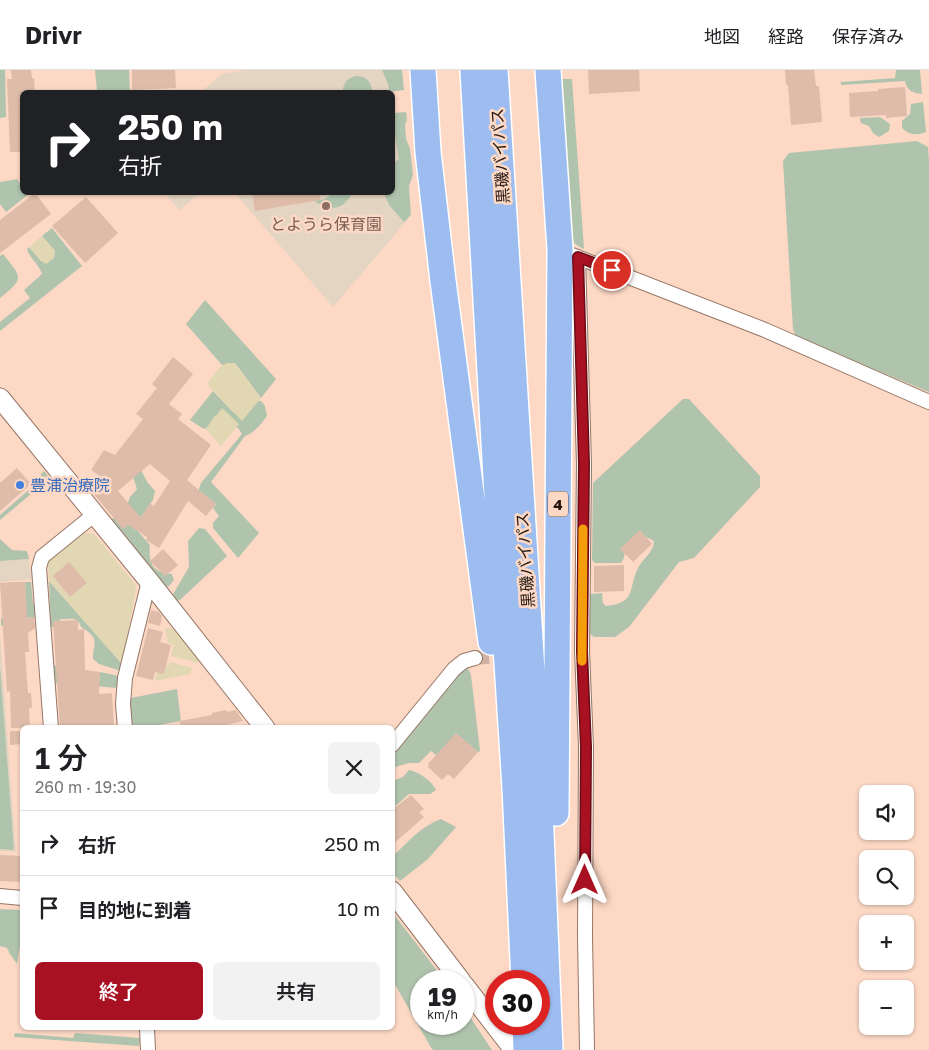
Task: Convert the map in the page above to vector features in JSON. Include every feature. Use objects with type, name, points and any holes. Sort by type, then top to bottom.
[{"type":"highway","name":"4","points":[[423,70],[428,152],[443,281],[485,602],[515,788]]},
{"type":"highway","name":"4","points":[[546,938],[556,825],[569,253],[548,70]]},
{"type":"highway","name":"黒磯バイパス","points":[[484,80],[502,584],[515,788],[523,970]]},
{"type":"highway","name":"黒磯バイパス","points":[[484,80],[540,785],[550,1050]]},
{"type":"highway","points":[[525,1035],[526,1050]]},
{"type":"street","points":[[587,1050],[585,937],[586,747],[575,652],[584,464],[569,253],[765,330],[929,402]]},
{"type":"street","points":[[0,398],[149,581],[263,725]]},
{"type":"street","points":[[51,725],[39,568],[42,557],[95,514]]},
{"type":"street","points":[[125,725],[123,704],[125,678],[149,581]]},
{"type":"street","points":[[395,741],[454,669],[464,661],[475,658]]},
{"type":"street","points":[[0,896],[20,898]]},
{"type":"street","points":[[395,896],[452,970]]},
{"type":"street","points":[[475,999],[514,1050]]},
{"type":"street","points":[[147,1030],[148,1050]]},
{"type":"shaded area","points":[[246,70],[386,70],[389,90],[203,90],[222,74]]},
{"type":"shaded area","name":"とようら保育園","points":[[395,130],[408,219],[333,307],[237,195],[395,195]]},
{"type":"shaded area","points":[[166,195],[198,195],[179,210]]},
{"type":"shaded area","points":[[29,559],[31,579],[0,582],[0,561]]},
{"type":"shaded area","points":[[0,633],[16,852],[0,851]]},
{"type":"green space","points":[[0,70],[5,70],[6,117],[0,118]]},
{"type":"green space","points":[[95,70],[129,70],[130,90],[97,90]]},
{"type":"green space","points":[[382,70],[402,70],[404,90],[389,90]]},
{"type":"green space","points":[[896,70],[920,70],[922,94],[911,91],[905,81],[841,85],[841,82],[895,78]]},
{"type":"green space","points":[[356,76],[363,77],[368,80],[372,90],[343,90],[346,81]]},
{"type":"green space","points":[[562,79],[572,79],[584,249],[574,243],[570,233]]},
{"type":"green space","points":[[923,102],[926,132],[916,134],[907,132],[902,128],[902,121],[910,114],[911,104]]},
{"type":"green space","points":[[406,112],[406,139],[410,149],[413,175],[409,186],[411,215],[404,222],[389,205],[385,195],[395,195],[395,162],[399,159],[395,135],[395,113]]},
{"type":"green space","points":[[880,117],[890,124],[889,131],[879,137],[873,133],[869,126],[861,123],[860,118]]},
{"type":"green space","points":[[917,141],[928,147],[929,162],[929,392],[796,337],[793,329],[783,161],[789,153]]},
{"type":"green space","points":[[17,179],[20,183],[20,195],[28,195],[6,212],[0,204],[0,182]]},
{"type":"green space","points":[[330,195],[351,195],[344,204],[335,208],[314,201],[325,199]]},
{"type":"green space","points":[[52,228],[82,266],[0,331],[0,322],[30,298],[24,290],[42,274],[27,249],[29,247],[41,261],[55,251],[42,236]]},
{"type":"green space","points":[[3,254],[14,268],[18,278],[14,286],[0,298],[0,256]]},
{"type":"green space","points":[[205,300],[276,379],[261,398],[235,363],[222,365],[186,324]]},
{"type":"green space","points":[[213,391],[234,413],[253,400],[261,401],[265,406],[267,416],[255,430],[245,436],[211,482],[259,533],[238,558],[213,528],[213,523],[219,516],[213,508],[216,504],[197,494],[201,483],[242,434],[234,425],[215,416],[206,429],[190,420]]},
{"type":"green space","points":[[683,399],[689,399],[760,476],[760,487],[694,558],[679,562],[629,627],[615,637],[594,637],[589,633],[590,594],[602,593],[603,603],[606,606],[623,602],[630,593],[638,568],[650,552],[654,541],[640,534],[625,549],[624,558],[621,563],[595,563],[592,560],[593,483]]},
{"type":"green space","points":[[137,463],[148,483],[155,491],[153,500],[134,527],[150,545],[150,557],[153,566],[160,572],[172,574],[174,580],[169,586],[164,588],[110,521],[127,505],[130,497],[137,489],[132,474]]},
{"type":"green space","points":[[44,471],[50,478],[0,520],[0,515],[40,480],[41,474]]},
{"type":"green space","points":[[199,528],[205,529],[227,556],[180,600],[176,601],[172,596],[189,567],[188,541]]},
{"type":"green space","points":[[0,539],[12,550],[27,551],[29,559],[0,561]]},
{"type":"green space","points":[[49,581],[122,664],[121,671],[99,664],[93,659],[94,638],[81,627],[78,621],[61,619],[56,627],[51,627]]},
{"type":"green space","points":[[25,582],[31,582],[33,604],[36,604],[37,617],[24,618],[11,626],[1,626],[1,618],[15,617],[19,601],[26,601]]},
{"type":"green space","points":[[53,664],[58,668],[99,684],[100,672],[119,676],[118,688],[55,683]]},
{"type":"green space","points":[[0,666],[14,850],[0,849]]},
{"type":"green space","points":[[468,668],[471,675],[480,751],[478,752],[459,736],[436,755],[431,751],[419,763],[409,763],[395,767],[395,752],[464,669]]},
{"type":"green space","points":[[177,689],[181,721],[160,725],[131,725],[131,698]]},
{"type":"green space","points":[[409,770],[417,773],[432,783],[436,790],[430,794],[409,794],[395,806],[395,780],[403,777]]},
{"type":"green space","points":[[441,819],[456,827],[428,859],[400,881],[395,875],[395,854],[421,830]]},
{"type":"green space","points":[[0,909],[20,910],[20,945],[17,964],[7,948],[0,946]]},
{"type":"green space","points":[[395,916],[437,970],[410,970],[410,1011],[395,985]]},
{"type":"green space","points":[[475,1024],[492,1050],[433,1050],[424,1035],[475,1035]]},
{"type":"green space","points":[[15,1033],[73,1038],[75,1033],[140,1038],[139,1046],[14,1037]]},
{"type":"sand","points":[[42,236],[55,251],[54,258],[46,264],[29,247]]},
{"type":"sand","points":[[227,363],[235,363],[261,398],[242,421],[207,384],[218,369]]},
{"type":"sand","points":[[222,408],[239,424],[221,446],[206,429]]},
{"type":"sand","points":[[83,533],[94,534],[135,584],[136,590],[122,664],[49,581],[48,561]],"holes":[[[69,563],[70,597],[53,576]]]},
{"type":"sand","points":[[165,628],[173,629],[198,658],[198,663],[171,656],[174,645],[168,643]]},
{"type":"sand","points":[[170,662],[192,668],[190,674],[155,681],[157,672],[164,674],[166,665],[169,666]]},
{"type":"building","points":[[11,70],[31,70],[32,78],[34,78],[35,90],[20,90],[20,152],[10,152],[7,79],[12,79]]},
{"type":"building","points":[[132,70],[175,70],[176,88],[132,90]]},
{"type":"building","points":[[588,70],[639,70],[640,91],[589,94]]},
{"type":"building","points":[[785,70],[814,70],[816,86],[819,86],[822,122],[791,125]]},
{"type":"building","points":[[905,87],[907,116],[886,118],[886,115],[850,117],[849,93]]},
{"type":"building","points":[[32,195],[37,195],[51,214],[0,253],[0,220]]},
{"type":"building","points":[[252,195],[320,195],[320,200],[255,211]]},
{"type":"building","points":[[86,197],[118,233],[85,263],[52,226]]},
{"type":"building","points":[[173,357],[193,374],[169,404],[182,414],[178,419],[211,445],[187,480],[216,504],[206,516],[188,501],[159,548],[146,540],[147,537],[128,525],[123,529],[87,486],[100,476],[91,470],[104,450],[115,455],[143,419],[136,414],[157,388],[152,384]],"holes":[[[150,464],[170,481],[154,506],[150,503],[141,518],[118,491]]]},
{"type":"building","points":[[17,468],[31,484],[0,511],[0,483]]},
{"type":"building","points":[[640,530],[652,544],[633,562],[620,549]]},
{"type":"building","points":[[163,549],[178,565],[165,576],[150,561]]},
{"type":"building","points":[[69,562],[87,583],[70,597],[53,576]]},
{"type":"building","points":[[624,565],[624,591],[594,592],[594,566]]},
{"type":"building","points":[[25,582],[27,618],[34,617],[35,628],[28,633],[29,652],[25,652],[28,693],[31,693],[32,708],[29,708],[30,725],[20,725],[20,728],[11,728],[10,691],[7,692],[0,583]]},
{"type":"building","points":[[151,610],[159,612],[162,616],[160,626],[148,623]]},
{"type":"building","points":[[78,620],[78,630],[84,629],[85,670],[100,672],[99,694],[112,693],[114,725],[60,725],[53,621]]},
{"type":"building","points":[[148,628],[163,632],[160,642],[171,645],[164,674],[155,672],[153,680],[136,676]]},
{"type":"building","points":[[236,710],[243,721],[225,725],[181,725],[180,721],[212,715],[212,713]]},
{"type":"building","points":[[10,731],[20,731],[20,744],[10,745]]},
{"type":"building","points":[[456,733],[478,752],[454,779],[448,774],[442,780],[428,767],[428,764]]},
{"type":"building","points":[[411,795],[424,809],[419,812],[424,817],[395,842],[395,808]]},
{"type":"building","points":[[0,855],[20,856],[20,882],[0,881]]},
{"type":"tunnel","points":[[475,658],[512,655]]},
{"type":"slow traffic","points":[[582,661],[583,529]]},
{"type":"place","name":"とようら保育園","points":[[326,206]]},
{"type":"place","name":"豊浦治療院","points":[[20,485]]},
{"type":"route","points":[[585,880],[586,747],[582,651],[584,464],[578,257],[612,270]]}]
